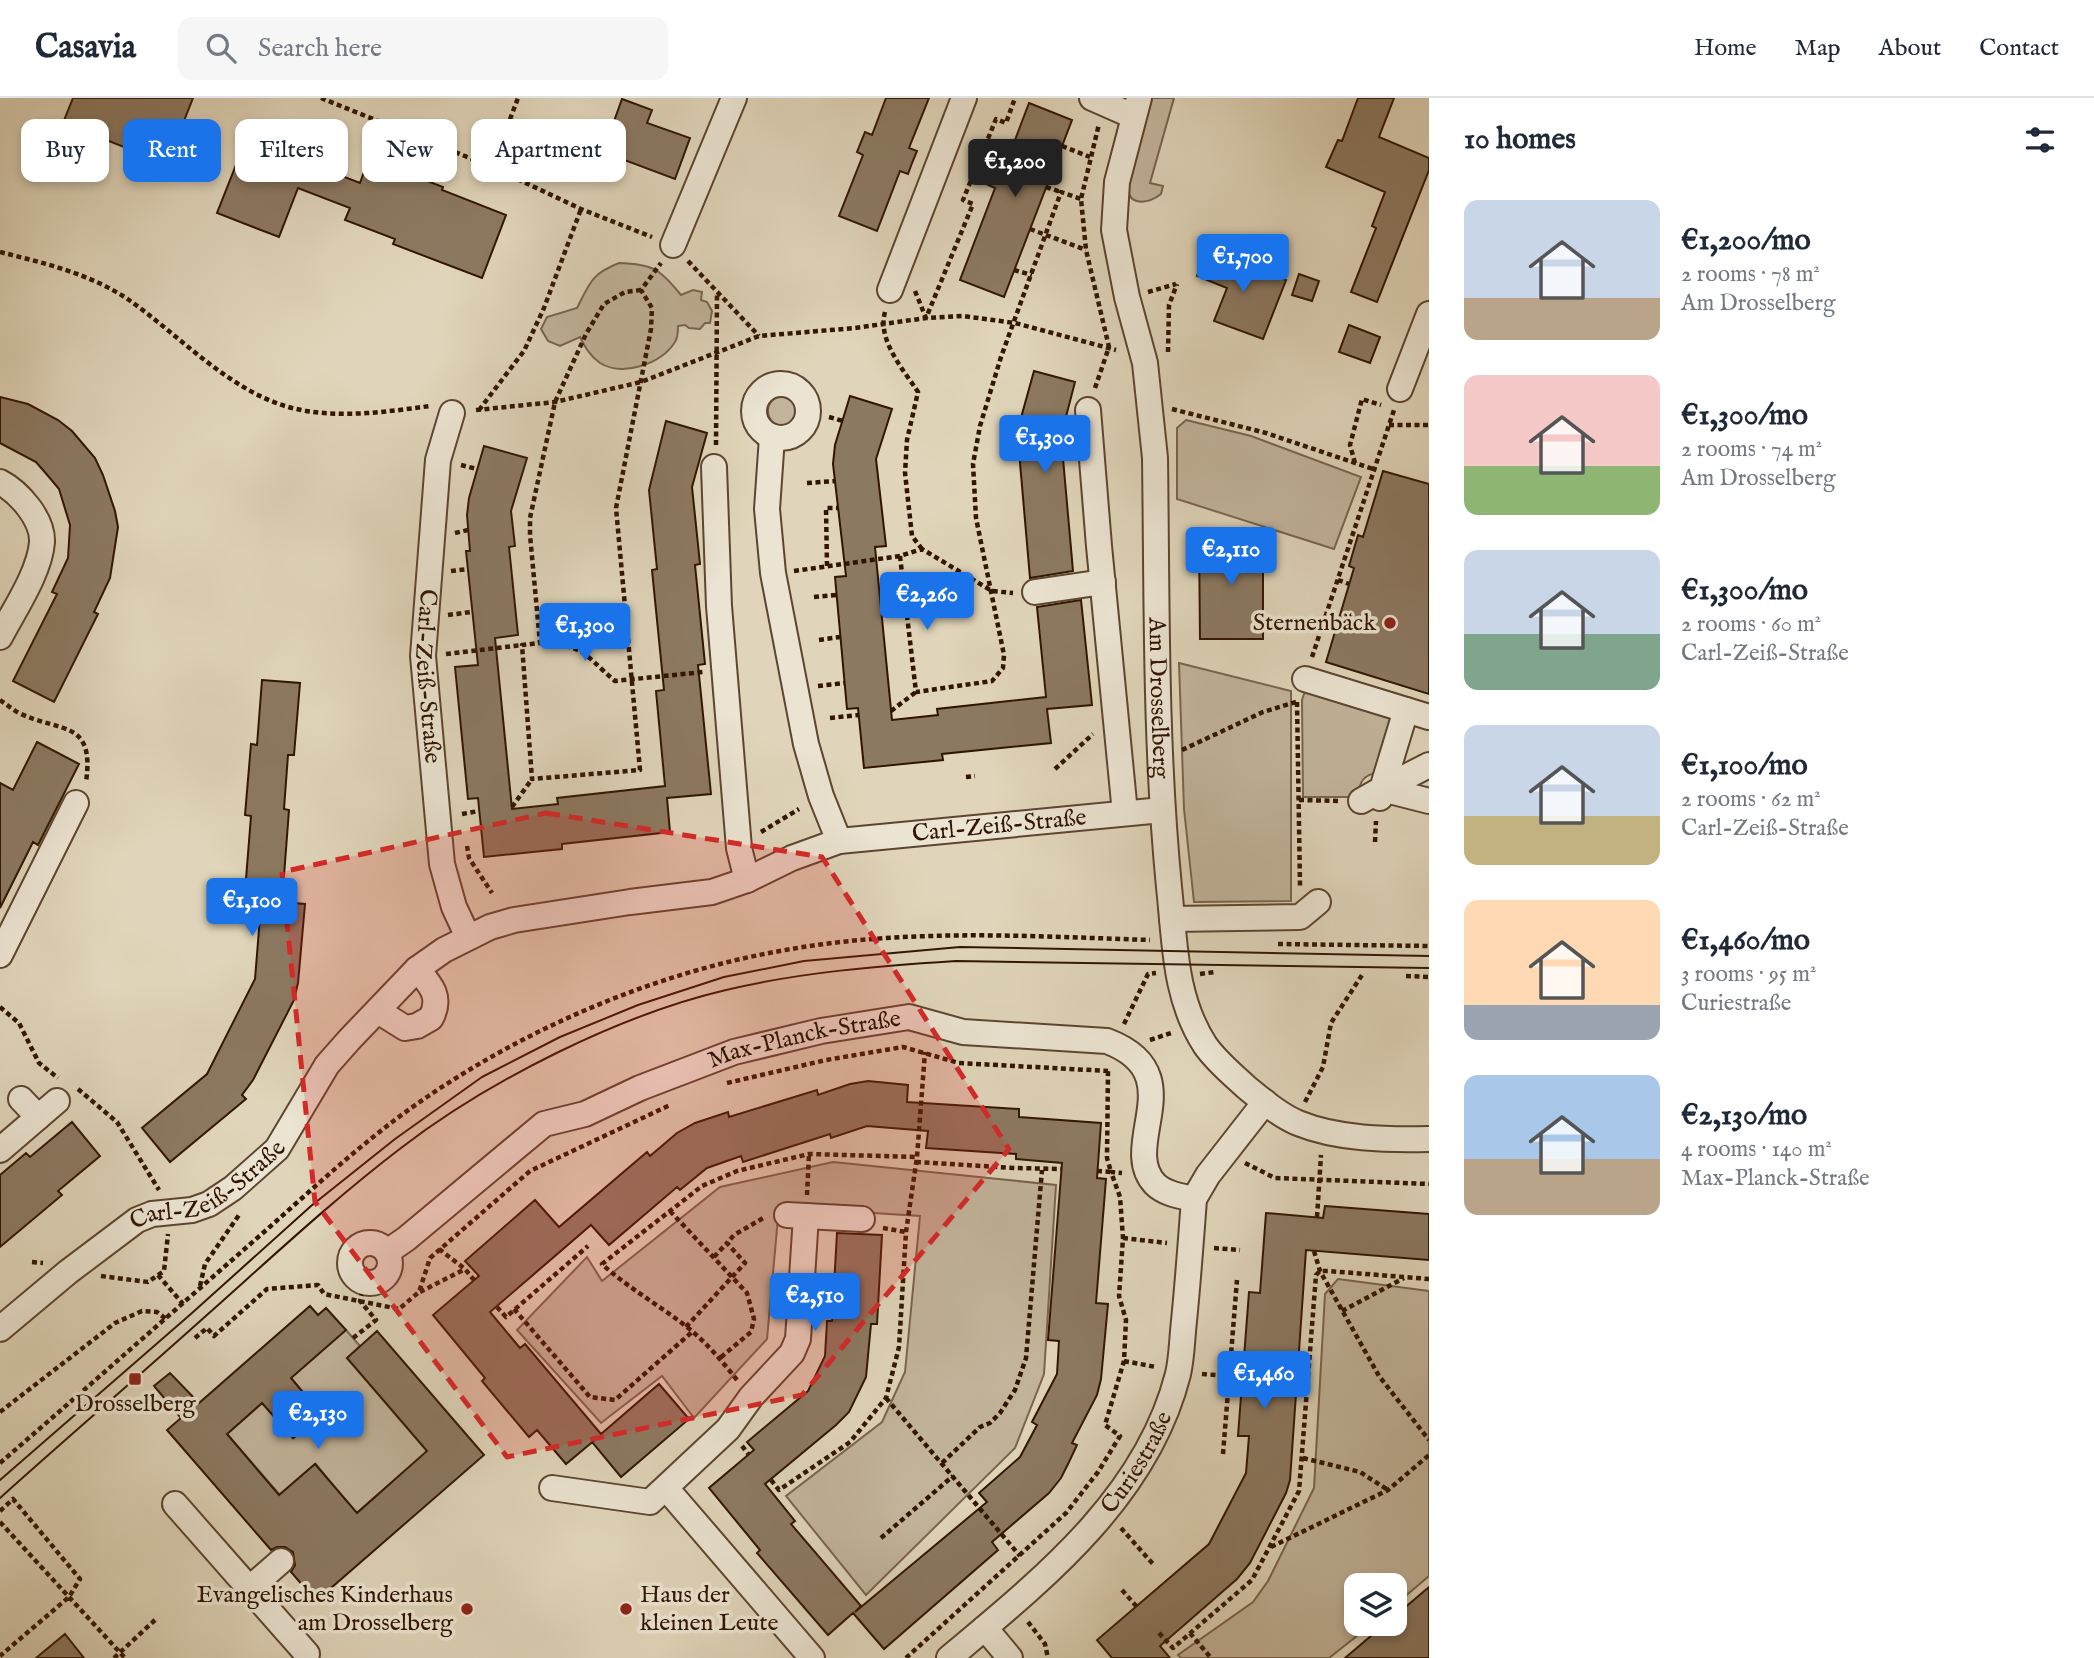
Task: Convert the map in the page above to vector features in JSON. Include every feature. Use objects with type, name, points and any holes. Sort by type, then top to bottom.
[{"type":"street","points":[[673,245],[734,98]]},
{"type":"street","points":[[901,287],[964,98]]},
{"type":"street","points":[[1092,98],[1136,107]]},
{"type":"street","name":"Am Drosselberg","points":[[1136,107],[1117,182],[1114,230],[1127,297],[1157,361],[1151,404],[1155,458],[1162,810],[1173,930],[1189,973],[1184,1004],[1206,1046],[1223,1066],[1265,1102],[1296,1122],[1321,1131],[1370,1137],[1429,1139]]},
{"type":"street","points":[[1397,399],[1429,314]]},
{"type":"street","points":[[1088,410],[1125,813]]},
{"type":"street","name":"Carl-Zeiß-Straße","points":[[452,413],[438,460],[423,656],[442,864],[454,907],[468,937]]},
{"type":"street","points":[[772,437],[767,509],[773,573],[806,744],[821,796],[839,841]]},
{"type":"street","points":[[714,467],[714,511],[724,670],[739,848],[747,880]]},
{"type":"street","points":[[0,482],[18,494],[32,511],[42,540],[36,566],[0,637]]},
{"type":"street","points":[[1035,592],[1103,582]]},
{"type":"street","points":[[1301,690],[1418,713],[1373,800]]},
{"type":"street","points":[[1373,800],[1429,765]]},
{"type":"street","points":[[1373,800],[1429,801]]},
{"type":"street","points":[[0,955],[76,803]]},
{"type":"street","name":"Carl-Zeiß-Straße","points":[[0,1329],[68,1272],[137,1220],[152,1214],[192,1210],[208,1204],[233,1188],[276,1149],[327,1065],[417,969],[444,950],[490,927],[514,920],[712,891],[747,880],[792,858],[839,841],[1162,810]]},
{"type":"street","points":[[1173,930],[1309,910]]},
{"type":"street","points":[[378,1011],[405,1028],[417,1026],[431,1018],[436,994],[417,969]]},
{"type":"street","name":"Max-Planck-Straße","points":[[387,1252],[544,1124],[585,1114],[640,1088],[734,1052],[821,1031],[909,1017],[963,1032],[1107,1041],[1120,1046]]},
{"type":"street","points":[[1120,1046],[1139,1058],[1147,1073],[1151,1095],[1145,1155],[1148,1175],[1156,1185],[1172,1194],[1194,1199]]},
{"type":"street","points":[[0,1150],[65,1089]]},
{"type":"street","points":[[21,1099],[38,1117]]},
{"type":"street","name":"Curiestraße","points":[[949,1658],[1065,1558],[1104,1513],[1155,1437],[1167,1409],[1190,1372],[1190,1245],[1194,1199],[1225,1152],[1265,1102]]},
{"type":"street","points":[[552,1488],[650,1502],[728,1429],[751,1396],[792,1353],[798,1339],[796,1215],[862,1219]]},
{"type":"street","points":[[371,1242],[383,1247],[390,1264],[386,1276],[362,1292],[351,1271],[350,1257],[358,1246],[371,1242]]},
{"type":"street","points":[[666,1488],[812,1658]]},
{"type":"street","points":[[175,1504],[307,1654]]},
{"type":"street","points":[[249,1589],[281,1562]]},
{"type":"street","points":[[985,1628],[1010,1658]]},
{"type":"path","points":[[321,98],[471,159]]},
{"type":"path","points":[[510,119],[518,98]]},
{"type":"path","points":[[926,318],[972,204],[963,200],[972,177],[996,119],[1006,123],[1014,98]]},
{"type":"path","points":[[1062,146],[1090,157]]},
{"type":"path","points":[[523,182],[580,209],[673,245],[759,336]]},
{"type":"path","points":[[1046,187],[1081,199]]},
{"type":"path","points":[[891,711],[916,692],[992,681],[1003,668],[1004,655],[976,518],[973,464],[980,426],[1001,357],[1061,192]]},
{"type":"path","points":[[479,410],[524,351],[544,308],[580,209]]},
{"type":"path","points":[[1030,229],[1086,250]]},
{"type":"path","points":[[540,643],[530,518],[555,402],[586,334],[604,304],[625,292],[641,290],[673,245]]},
{"type":"path","points":[[0,252],[63,268],[99,283],[128,299],[181,344],[255,392],[291,408],[324,412],[390,411],[443,404],[452,413],[555,402],[641,382],[759,336],[855,328],[926,318],[962,316],[1015,323],[1157,361],[1169,305],[1177,284]]},
{"type":"path","points":[[1014,270],[1032,275]]},
{"type":"path","points":[[901,287],[926,318]]},
{"type":"path","points":[[532,779],[640,770],[616,508],[651,329],[652,308],[641,290]]},
{"type":"path","points":[[714,467],[717,292]]},
{"type":"path","points":[[882,324],[893,355],[918,392],[907,440],[905,473],[912,536],[922,549],[992,592],[1035,592]]},
{"type":"path","points":[[1301,944],[1309,910],[1299,800],[1301,690],[1397,399],[1362,399],[1350,445],[1355,464]]},
{"type":"path","points":[[1151,404],[1266,433],[1373,469]]},
{"type":"path","points":[[829,416],[843,421]]},
{"type":"path","points":[[1389,425],[1429,425]]},
{"type":"path","points":[[807,483],[835,481]]},
{"type":"path","points":[[827,566],[826,508],[838,508]]},
{"type":"path","points":[[773,573],[900,556],[922,549]]},
{"type":"path","points":[[900,556],[916,692]]},
{"type":"path","points":[[1338,580],[1349,584]]},
{"type":"path","points":[[814,597],[836,595]]},
{"type":"path","points":[[819,640],[840,637]]},
{"type":"path","points":[[423,656],[540,643],[580,649],[615,681],[724,670]]},
{"type":"path","points":[[512,807],[532,779],[522,645]]},
{"type":"path","points":[[823,685],[845,682]]},
{"type":"path","points":[[1160,760],[1263,712],[1301,690]]},
{"type":"path","points":[[0,701],[19,713],[57,725],[79,736],[86,747],[89,760],[86,782],[76,803]]},
{"type":"path","points":[[1055,769],[1115,713]]},
{"type":"path","points":[[830,718],[859,715]]},
{"type":"path","points":[[966,777],[975,776]]},
{"type":"path","points":[[1299,800],[1373,800],[1375,842]]},
{"type":"path","points":[[751,838],[799,809]]},
{"type":"path","points":[[463,814],[465,825]]},
{"type":"path","points":[[466,836],[469,858],[492,892]]},
{"type":"path","points":[[0,1463],[348,1158],[426,1097],[493,1056],[544,1030],[657,983],[779,951],[886,937],[1173,930]]},
{"type":"path","points":[[1274,944],[1429,946]]},
{"type":"path","points":[[906,1658],[1066,1513],[1098,1472],[1120,1436],[1105,1425],[1124,1361],[1126,1321],[1119,1296],[1123,1238],[1120,1197],[1107,1158],[1108,1071],[1148,974],[1215,972]]},
{"type":"path","points":[[1296,1122],[1323,1068],[1331,1023],[1362,975]]},
{"type":"path","points":[[1406,976],[1429,977]]},
{"type":"path","points":[[0,1007],[19,1023],[39,1063],[65,1089],[117,1122],[134,1146],[170,1213],[164,1270],[158,1275],[148,1282],[92,1275]]},
{"type":"path","points":[[1120,1046],[1170,1033]]},
{"type":"path","points":[[720,1086],[743,1078],[827,1060],[903,1047],[959,1063],[1108,1071]]},
{"type":"path","points":[[771,1480],[779,1490],[850,1442],[886,1398],[899,1347],[906,1232],[917,1159],[925,1052]]},
{"type":"path","points":[[419,1292],[430,1258],[530,1171],[674,1104]]},
{"type":"path","points":[[1225,1152],[1275,1178],[1429,1184]]},
{"type":"path","points":[[714,1257],[734,1235],[764,1217],[796,1215],[809,1154]]},
{"type":"path","points":[[751,1396],[720,1358],[692,1332],[618,1280],[602,1264],[702,1186],[737,1171],[809,1154],[917,1159],[1042,1170],[1062,1169]]},
{"type":"path","points":[[942,1463],[980,1427],[990,1423],[1000,1413],[1015,1390],[1023,1368],[1042,1170]]},
{"type":"path","points":[[1097,1171],[1111,1172]]},
{"type":"path","points":[[1317,1217],[1320,1180]]},
{"type":"path","points":[[670,1211],[747,1293],[754,1319],[751,1332],[720,1358]]},
{"type":"path","points":[[200,1287],[205,1264],[241,1213]]},
{"type":"path","points":[[1123,1238],[1190,1245]]},
{"type":"path","points":[[686,1327],[745,1263],[727,1243]]},
{"type":"path","points":[[497,1307],[506,1317],[588,1246]]},
{"type":"path","points":[[1216,1248],[1240,1250]]},
{"type":"path","points":[[439,1249],[465,1269],[474,1280]]},
{"type":"path","points":[[1314,1251],[1320,1271],[1379,1377],[1429,1440]]},
{"type":"path","points":[[195,1338],[207,1328],[214,1336],[267,1289],[318,1285],[324,1294],[362,1292],[399,1309],[419,1292],[465,1269]]},
{"type":"path","points":[[1320,1271],[1429,1279]]},
{"type":"path","points":[[1159,1633],[1173,1648],[1252,1580],[1299,1491],[1316,1275],[1320,1271]]},
{"type":"path","points":[[158,1275],[183,1304]]},
{"type":"path","points":[[1342,1311],[1405,1278]]},
{"type":"path","points":[[1223,1454],[1237,1280]]},
{"type":"path","points":[[353,1338],[376,1320],[362,1292]]},
{"type":"path","points":[[514,1309],[590,1398],[615,1400],[692,1332]]},
{"type":"path","points":[[0,1412],[115,1323],[142,1311],[158,1312],[166,1319]]},
{"type":"path","points":[[1124,1361],[1229,1376]]},
{"type":"path","points":[[886,1398],[1020,1556]]},
{"type":"path","points":[[1271,1547],[1388,1490],[1429,1455]]},
{"type":"path","points":[[1303,1458],[1360,1472],[1388,1490]]},
{"type":"path","points":[[881,1538],[953,1476]]},
{"type":"path","points":[[0,1511],[13,1499],[80,1578],[69,1597],[0,1656]]},
{"type":"path","points":[[0,1522],[125,1658]]},
{"type":"path","points":[[1125,1531],[1153,1564]]},
{"type":"path","points":[[1122,1590],[1137,1607]]},
{"type":"path","points":[[114,1658],[155,1620]]},
{"type":"path","points":[[1190,1633],[1210,1658]]},
{"type":"highlighted area","points":[[546,813],[822,857],[1009,1149],[802,1395],[507,1457],[315,1202],[282,872]]},
{"type":"shaded area","points":[[1152,98],[1174,98],[1150,183],[1163,186],[1161,194],[1139,202],[1131,197],[1128,185]]},
{"type":"shaded area","points":[[619,263],[655,270],[681,295],[693,290],[702,292],[701,300],[707,302],[712,311],[710,323],[705,323],[700,329],[678,326],[677,339],[661,357],[630,368],[619,369],[600,363],[588,351],[580,337],[560,346],[548,341],[541,329],[547,317],[577,308],[592,280],[602,271]]},
{"type":"shaded area","points":[[783,396],[789,397],[797,405],[797,417],[789,425],[783,426],[777,425],[769,417],[768,411],[769,405],[777,397]]},
{"type":"shaded area","points":[[1186,420],[1251,436],[1361,477],[1334,549],[1177,499],[1177,428]]},
{"type":"shaded area","points":[[1179,663],[1291,691],[1291,901],[1194,902],[1184,809]]},
{"type":"shaded area","points":[[1307,685],[1401,714],[1378,773],[1363,780],[1359,797],[1303,797],[1302,700]]},
{"type":"shaded area","points":[[833,1162],[1056,1185],[1044,1374],[1015,1448],[866,1595],[786,1496],[882,1422],[905,1372],[920,1216],[779,1207],[767,1339],[694,1418],[662,1376],[601,1423],[517,1330],[587,1257],[602,1281],[720,1187]]},
{"type":"shaded area","points":[[1338,1279],[1429,1291],[1429,1576],[1407,1595],[1407,1573],[1344,1573],[1344,1636],[1357,1636],[1329,1658],[1181,1658],[1178,1655],[1253,1602],[1268,1581],[1314,1488],[1325,1294]]},
{"type":"shaded area","points":[[346,1330],[360,1346],[347,1358],[431,1448],[321,1544],[300,1520],[336,1489],[316,1464],[280,1495],[227,1434],[262,1403],[294,1438],[321,1414],[291,1378]]},
{"type":"building","points":[[73,98],[193,98],[185,119],[123,119],[123,147],[109,141],[109,119],[65,119]]},
{"type":"building","points":[[886,98],[929,98],[909,148],[917,151],[908,174],[900,171],[877,231],[839,216],[863,155],[857,152],[865,132],[872,135]]},
{"type":"building","points":[[1358,98],[1394,98],[1379,137],[1429,158],[1429,170],[1377,302],[1351,292],[1376,228],[1372,226],[1385,192],[1326,167],[1338,140],[1342,141]]},
{"type":"building","points":[[622,99],[652,110],[647,123],[690,138],[675,179],[626,161],[626,119],[615,119]]},
{"type":"building","points":[[1029,103],[1072,120],[1004,297],[960,280],[995,188],[986,184],[1000,149],[1010,153]]},
{"type":"building","points":[[235,167],[235,182],[348,182],[348,178],[360,183],[362,177],[362,182],[430,182],[443,187],[442,190],[506,215],[482,278],[393,244],[395,239],[345,220],[350,208],[298,188],[279,237],[217,213]]},
{"type":"building","points":[[1207,250],[1286,280],[1263,339],[1214,321],[1227,288],[1197,276]]},
{"type":"building","points":[[1299,274],[1319,281],[1312,301],[1292,295]]},
{"type":"building","points":[[1349,325],[1380,337],[1370,363],[1339,352]]},
{"type":"building","points":[[1034,371],[1075,382],[1061,436],[1073,571],[1030,578],[1018,440],[1019,425]]},
{"type":"building","points":[[850,396],[892,409],[876,459],[886,546],[875,547],[892,720],[938,715],[937,709],[1046,697],[1037,607],[1081,600],[1092,705],[1047,709],[1051,743],[942,754],[943,760],[864,768],[858,708],[847,709],[835,577],[846,576],[833,464],[835,445]]},
{"type":"building","points":[[0,397],[28,404],[72,431],[95,458],[115,511],[118,527],[110,578],[94,612],[98,614],[54,702],[13,681],[57,594],[52,592],[68,558],[70,525],[59,489],[49,477],[36,462],[0,443]]},
{"type":"building","points":[[666,421],[707,433],[692,487],[700,564],[695,565],[705,664],[698,665],[711,794],[667,798],[670,832],[562,844],[562,849],[484,857],[478,798],[468,799],[455,667],[478,665],[466,551],[470,551],[467,515],[469,498],[484,446],[527,458],[511,511],[515,546],[509,547],[518,635],[495,638],[512,809],[558,804],[557,798],[665,786],[656,691],[664,690],[652,570],[657,569],[649,490]]},
{"type":"building","points":[[1383,471],[1429,484],[1429,694],[1326,662],[1354,568],[1349,566],[1358,535],[1363,537]]},
{"type":"building","points":[[1199,536],[1263,536],[1263,639],[1200,639]]},
{"type":"building","points":[[262,680],[300,683],[294,755],[288,755],[284,809],[289,810],[282,902],[305,904],[298,983],[294,1000],[253,1080],[242,1095],[246,1099],[170,1162],[142,1128],[207,1074],[255,979],[263,880],[246,879],[251,816],[245,815],[251,744],[257,745]]},
{"type":"building","points":[[37,742],[79,764],[38,845],[33,842],[0,908],[0,783],[13,790]]},
{"type":"building","points":[[868,1081],[908,1085],[907,1102],[1019,1109],[1019,1117],[1101,1123],[1097,1178],[1106,1179],[1096,1303],[1108,1304],[1101,1379],[1097,1395],[1072,1443],[1077,1445],[1061,1478],[1049,1493],[992,1542],[998,1550],[884,1649],[853,1613],[828,1635],[757,1553],[760,1550],[709,1488],[754,1450],[747,1442],[808,1391],[825,1356],[827,1321],[832,1321],[837,1233],[882,1235],[877,1324],[871,1324],[866,1377],[849,1412],[765,1484],[795,1521],[791,1524],[861,1606],[855,1612],[987,1502],[979,1493],[1020,1457],[1037,1425],[1032,1422],[1057,1374],[1059,1341],[1048,1340],[1062,1163],[1016,1159],[1016,1154],[926,1148],[928,1131],[867,1126],[831,1138],[830,1134],[743,1162],[741,1156],[707,1168],[680,1190],[677,1187],[609,1245],[591,1225],[490,1312],[520,1348],[525,1344],[601,1434],[659,1384],[689,1419],[621,1477],[592,1442],[566,1464],[537,1430],[529,1437],[482,1381],[485,1378],[433,1315],[479,1276],[465,1261],[535,1200],[559,1227],[647,1152],[650,1156],[677,1133],[695,1123],[728,1112],[729,1117],[817,1090],[818,1095]]},
{"type":"building","points":[[72,1122],[100,1156],[58,1191],[62,1195],[0,1247],[0,1175],[26,1153],[30,1157]]},
{"type":"building","points":[[1325,1206],[1429,1214],[1429,1260],[1306,1250],[1290,1480],[1286,1493],[1250,1563],[1237,1579],[1160,1646],[1170,1658],[1112,1658],[1097,1640],[1209,1544],[1246,1473],[1249,1436],[1238,1436],[1249,1292],[1260,1293],[1266,1213],[1323,1218]]},
{"type":"building","points":[[310,1306],[318,1315],[326,1308],[346,1330],[291,1378],[321,1414],[293,1438],[262,1403],[227,1434],[279,1495],[315,1464],[357,1513],[427,1451],[347,1358],[377,1331],[484,1455],[316,1601],[291,1572],[295,1565],[293,1552],[285,1547],[271,1550],[167,1430],[181,1418],[154,1386],[170,1373],[199,1403]]},
{"type":"building","points":[[1429,1587],[1429,1658],[1345,1658],[1371,1636],[1407,1636],[1407,1606]]},
{"type":"building","points":[[65,1634],[84,1658],[36,1658]]},
{"type":"tram line","points":[[0,1480],[311,1206],[395,1139],[482,1077],[560,1037],[638,1005],[724,977],[804,961],[960,947],[1429,956]]},
{"type":"tram line","points":[[0,1498],[303,1229],[401,1148],[514,1075],[599,1033],[642,1016],[726,990],[811,974],[956,961],[1429,968]]},
{"type":"place","name":"Sternenbäck","points":[[1390,623]]},
{"type":"place","name":"Drosselberg","points":[[135,1379]]},
{"type":"place","name":"Evangelisches Kinderhaus am Drosselberg","points":[[467,1609]]},
{"type":"place","name":"Haus der kleinen Leute","points":[[626,1609]]}]
